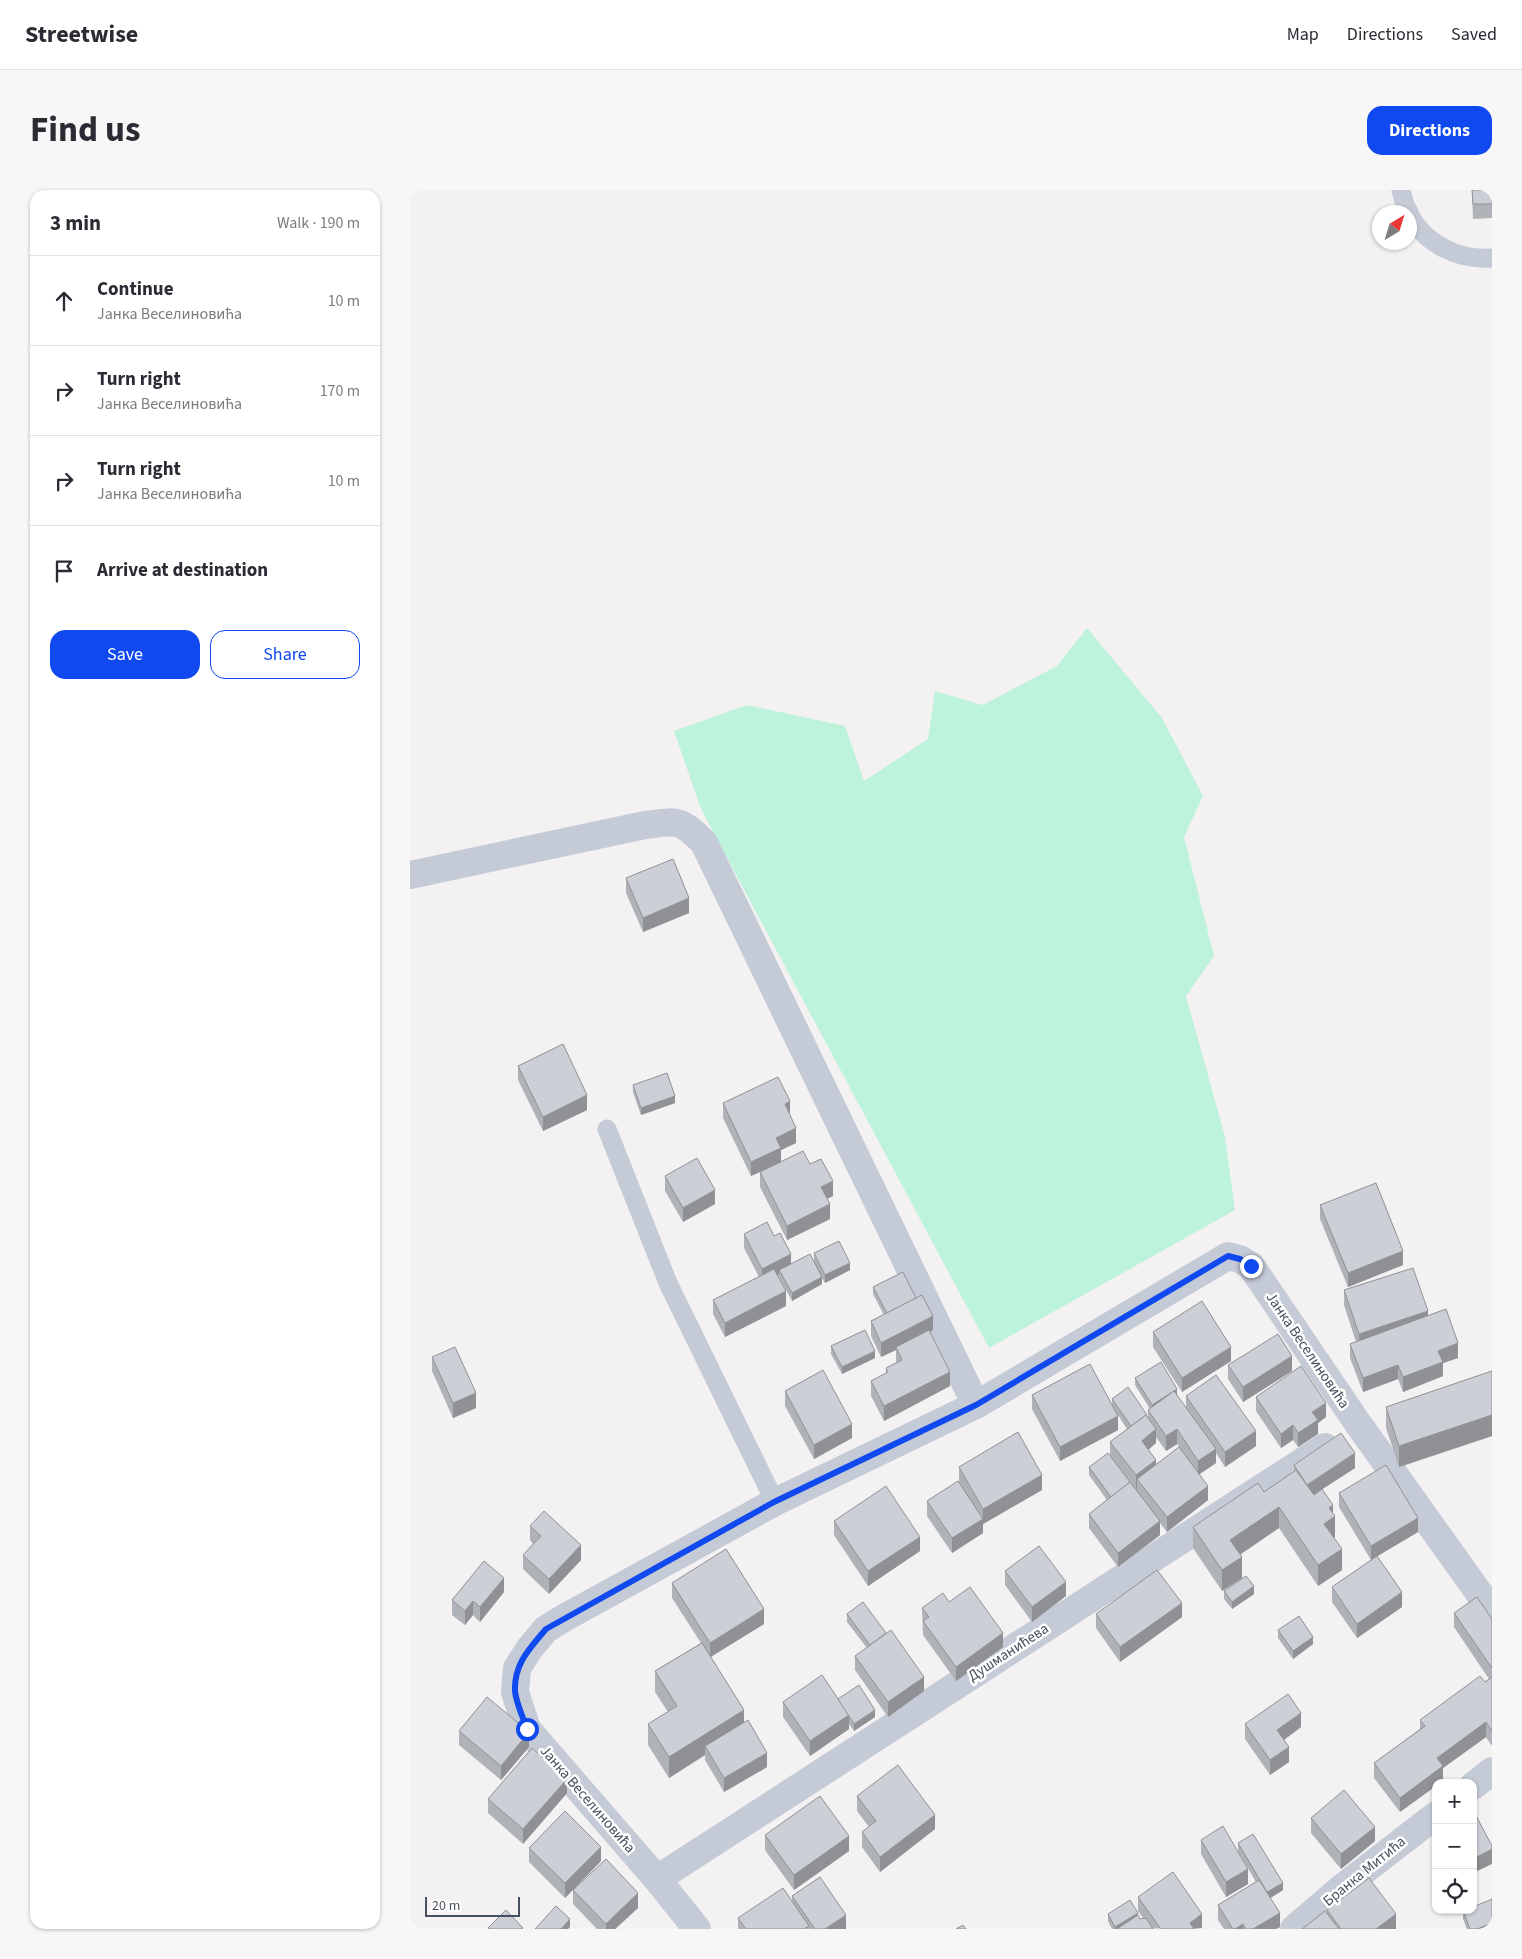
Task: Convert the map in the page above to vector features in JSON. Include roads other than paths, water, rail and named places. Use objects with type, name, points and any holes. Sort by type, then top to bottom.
[{"type":"street","points":[[410,875],[644,824],[673,822],[688,826],[704,843],[976,1405]]},
{"type":"street","name":"Јанка Веселиновића","points":[[697,1929],[657,1879],[527,1729],[515,1692],[517,1668],[530,1648],[546,1629],[774,1502],[976,1405],[1228,1256],[1240,1259],[1251,1266],[1359,1425],[1492,1611]]},
{"type":"street","name":"Душманићева","points":[[657,1879],[1359,1425]]},
{"type":"street","points":[[1477,1783],[1492,1771]]},
{"type":"street","name":"Бранка Митића","points":[[1294,1929],[1432,1818]]},
{"type":"lane","points":[[1402,190],[1405,205]]},
{"type":"lane","points":[[1417,225],[1421,231],[1446,250],[1460,256],[1476,259],[1492,258]]},
{"type":"lane","points":[[607,1129],[668,1283],[774,1502]]}]
